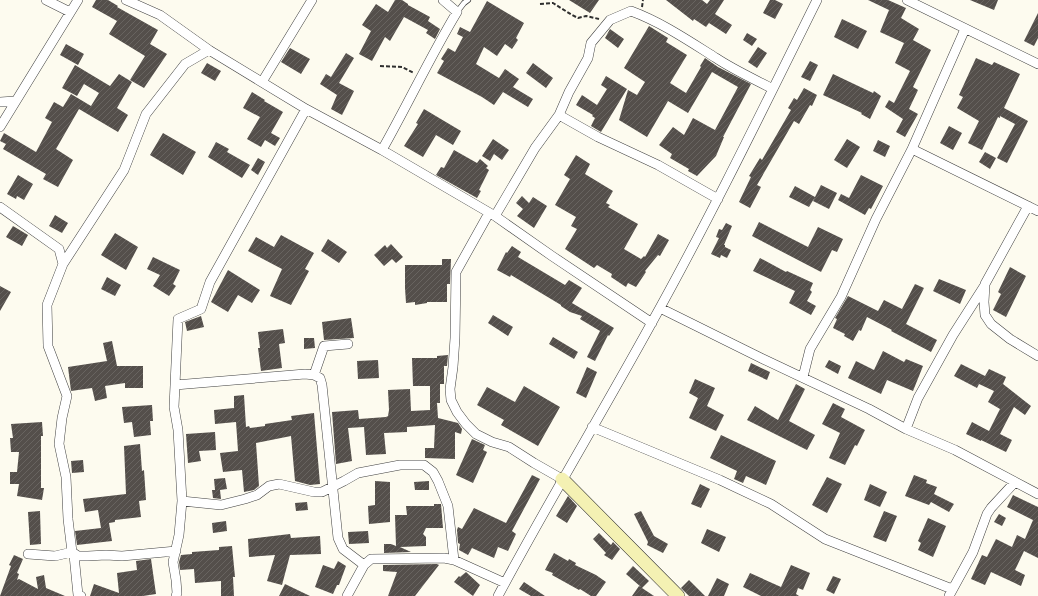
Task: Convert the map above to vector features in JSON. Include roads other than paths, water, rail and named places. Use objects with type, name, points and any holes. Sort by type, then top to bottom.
[{"type":"street","points":[[46,0],[70,12]]},
{"type":"street","points":[[0,127],[78,0]]},
{"type":"street","points":[[126,0],[160,15],[209,50],[306,109],[382,150],[492,215],[652,323]]},
{"type":"street","points":[[262,82],[312,0]]},
{"type":"street","points":[[382,150],[457,12],[443,0]]},
{"type":"street","points":[[498,596],[562,479],[652,323],[718,199],[817,0]]},
{"type":"street","points":[[907,0],[965,30],[1038,64]]},
{"type":"street","points":[[678,596],[562,479],[509,447],[492,442],[476,434],[457,412],[451,400],[450,388],[455,338],[456,272],[535,148],[559,115],[569,92],[588,58],[592,43],[610,20],[631,11],[640,14],[772,90]]},
{"type":"street","points":[[803,377],[810,349],[841,297],[876,219],[912,149],[965,30]]},
{"type":"street","points":[[81,596],[78,595],[66,477],[59,444],[62,418],[67,396],[48,346],[47,305],[63,264],[124,170],[146,114],[185,64],[209,50]]},
{"type":"street","points":[[0,102],[15,101]]},
{"type":"street","points":[[176,596],[176,580],[173,562],[181,520],[182,501],[178,430],[174,407],[178,319],[201,309],[210,282],[306,109]]},
{"type":"street","points":[[559,115],[598,137],[658,165],[718,199]]},
{"type":"street","points":[[912,149],[1038,211]]},
{"type":"street","points":[[906,429],[922,391],[953,335],[985,284],[1028,206]]},
{"type":"street","points":[[0,207],[59,249],[63,264]]},
{"type":"street","points":[[985,284],[984,302],[986,315],[992,324],[1010,339],[1038,356]]},
{"type":"street","points":[[660,308],[869,409],[906,429],[955,450],[1038,494]]},
{"type":"street","points":[[314,375],[324,346],[348,344]]},
{"type":"street","points":[[176,385],[305,374],[314,375],[320,378],[322,385],[338,538],[343,549],[364,565]]},
{"type":"street","points":[[592,427],[720,480],[771,504],[825,539],[951,592],[973,552],[987,514],[1015,482]]},
{"type":"street","points":[[182,501],[221,505],[257,495],[269,486],[279,484],[314,492],[322,492],[332,488],[358,472],[400,466],[424,465],[433,472],[448,506],[454,560]]},
{"type":"street","points":[[28,554],[55,556],[73,553],[78,556],[122,556],[176,551]]},
{"type":"street","points":[[347,596],[364,565],[371,559],[444,558],[454,560],[505,583]]},
{"type":"lane","points":[[457,12],[468,0]]}]
